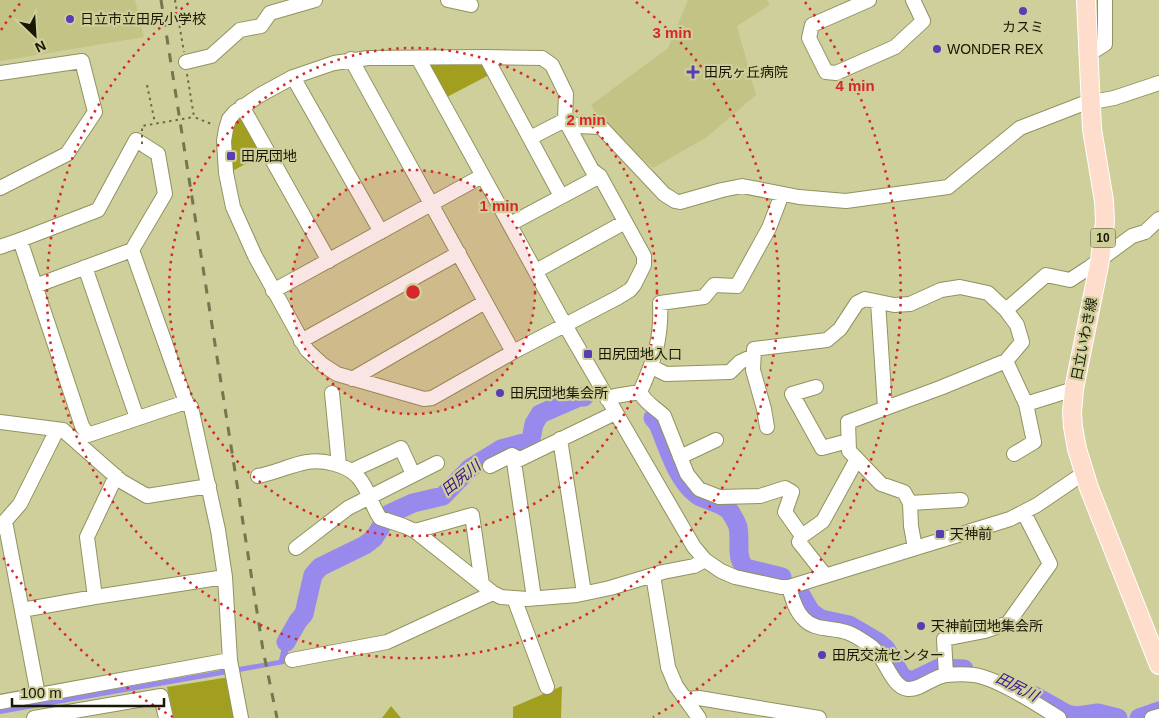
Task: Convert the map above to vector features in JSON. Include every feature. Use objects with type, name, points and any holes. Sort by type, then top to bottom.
[{"type":"main road","name":"日立いわき線","points":[[1086,0],[1092,129],[1104,201],[1105,222],[1100,260],[1074,389],[1073,427],[1084,473],[1159,665]]},
{"type":"street","points":[[186,62],[211,56],[240,30],[261,26],[270,13],[315,0]]},
{"type":"street","points":[[448,0],[471,5]]},
{"type":"street","points":[[869,0],[812,25],[809,38],[826,72],[836,73],[895,46],[923,21],[913,0]]},
{"type":"street","points":[[1089,54],[1105,44],[1105,0]]},
{"type":"street","points":[[486,57],[562,196]]},
{"type":"street","points":[[418,58],[615,413],[686,535],[705,560],[713,567],[735,577],[789,587],[1010,519],[1024,513],[1084,473]]},
{"type":"street","points":[[418,58],[542,58],[552,65],[566,94],[565,120],[592,170],[600,176],[644,256],[644,265],[630,290],[429,399],[337,374],[312,356],[273,291],[244,236],[233,207],[226,173],[224,141],[229,119],[242,106],[293,78],[334,63],[351,60],[418,58]]},
{"type":"street","points":[[351,60],[513,352]]},
{"type":"street","points":[[0,73],[82,61],[95,112],[68,154],[0,188]]},
{"type":"street","points":[[293,78],[381,232]]},
{"type":"street","points":[[565,120],[578,126],[597,126],[603,128],[664,194],[675,202],[685,202],[722,190],[742,186],[829,201],[846,201],[948,188],[1020,128],[1090,102],[1114,98],[1159,83]]},
{"type":"street","points":[[242,106],[329,261]]},
{"type":"street","points":[[530,138],[565,120]]},
{"type":"street","points":[[0,247],[98,210],[136,140],[158,154],[165,194],[132,250],[35,286]]},
{"type":"street","points":[[273,291],[482,176]]},
{"type":"street","points":[[510,224],[600,176]]},
{"type":"street","points":[[640,392],[652,367],[661,325],[660,303],[704,297],[714,285],[737,286],[770,228],[782,194]]},
{"type":"street","points":[[1006,310],[1046,275],[1070,280],[1132,236],[1145,232],[1159,219]]},
{"type":"street","points":[[536,271],[625,222]]},
{"type":"street","points":[[20,240],[82,426],[88,435],[186,402]]},
{"type":"street","points":[[132,250],[186,402],[191,407],[209,486],[225,577],[231,666],[241,718]]},
{"type":"street","points":[[302,341],[458,253]]},
{"type":"street","points":[[85,267],[137,418]]},
{"type":"street","points":[[766,427],[764,409],[753,370],[754,349],[827,340],[840,329],[857,303],[865,299],[894,305],[910,304],[941,290],[960,287],[988,292],[1006,310],[1016,325],[1022,342],[1006,361],[848,422],[849,450],[881,484],[904,492],[910,503],[911,526],[915,548]]},
{"type":"street","points":[[352,379],[486,302]]},
{"type":"street","points":[[878,302],[885,408]]},
{"type":"street","points":[[652,367],[666,374],[730,372],[740,362],[753,356]]},
{"type":"street","points":[[1006,361],[1026,404],[1034,442],[1014,454]]},
{"type":"street","points":[[816,387],[792,394],[822,448],[848,442]]},
{"type":"street","points":[[1026,404],[1074,389]]},
{"type":"street","points":[[607,399],[640,392]]},
{"type":"street","points":[[640,392],[645,402],[664,416],[688,474],[699,489],[719,497],[760,496],[785,488],[792,492],[785,512],[802,536]]},
{"type":"street","points":[[332,393],[345,468]]},
{"type":"street","points":[[534,598],[514,462],[615,413]]},
{"type":"street","points":[[0,422],[63,430],[116,476],[147,496],[209,486]]},
{"type":"street","points":[[38,695],[3,524],[20,504],[57,430]]},
{"type":"street","points":[[560,440],[584,593]]},
{"type":"street","points":[[680,457],[716,440]]},
{"type":"street","points":[[345,468],[401,448],[413,474]]},
{"type":"street","points":[[490,466],[512,455],[519,459]]},
{"type":"street","points":[[825,575],[799,542],[802,536],[823,521],[857,459]]},
{"type":"street","points":[[258,476],[308,461],[345,468],[358,476],[384,520],[415,531],[487,589],[501,597],[564,597],[610,588],[652,575],[694,566],[705,560]]},
{"type":"street","points":[[296,548],[348,508],[437,463]]},
{"type":"street","points":[[96,596],[87,537],[116,476]]},
{"type":"street","points":[[910,503],[961,500]]},
{"type":"street","points":[[946,670],[944,639],[985,631],[1008,623],[1050,564],[1024,513]]},
{"type":"street","points":[[415,531],[472,515],[487,589]]},
{"type":"street","points":[[652,575],[668,667],[676,686],[699,718]]},
{"type":"street","points":[[22,610],[96,596],[225,577]]},
{"type":"street","points":[[789,587],[797,610],[802,618],[818,627],[846,632],[872,648],[881,656],[897,684],[907,689],[918,688],[946,670],[974,675],[996,682],[1059,718]]},
{"type":"street","points":[[292,660],[387,642],[487,589]]},
{"type":"street","points":[[514,598],[547,687]]},
{"type":"street","points":[[0,702],[231,666]]},
{"type":"street","points":[[34,718],[161,696],[166,718]]},
{"type":"street","points":[[685,699],[699,698],[777,714],[819,718]]},
{"type":"street","points":[[1152,718],[1159,716]]},
{"type":"path","points":[[175,0],[194,117]]},
{"type":"path","points":[[147,85],[155,123]]},
{"type":"path","points":[[142,144],[142,126],[155,123],[194,117],[226,129]]},
{"type":"shaded area","name":"日立市立田尻小学校","points":[[0,0],[135,0],[144,37],[0,61]]},
{"type":"shaded area","name":"田尻ヶ丘病院","points":[[688,0],[767,0],[770,5],[737,26],[756,95],[707,137],[653,168],[599,120],[591,105],[668,48]]},
{"type":"shaded area","points":[[478,61],[483,64],[489,75],[445,98],[429,66],[433,62]]},
{"type":"shaded area","points":[[238,115],[244,117],[265,153],[231,172],[230,150]]},
{"type":"shaded area","points":[[296,619],[301,622],[289,641],[288,655],[284,664],[0,714],[0,709],[279,660],[284,638]]},
{"type":"shaded area","points":[[230,677],[236,718],[174,718],[167,687]]},
{"type":"shaded area","points":[[562,686],[561,718],[513,718],[513,707]]},
{"type":"shaded area","points":[[391,706],[401,718],[382,718]]},
{"type":"waterway","name":"田尻川","points":[[286,642],[304,614],[313,575],[320,567],[365,545],[374,538],[389,514],[413,503],[443,496],[470,468],[501,449],[527,442],[531,439],[534,424],[540,414],[579,397],[584,397]]},
{"type":"waterway","name":"田尻川","points":[[653,418],[658,424],[683,480],[697,495],[720,504],[731,513],[738,527],[739,554],[745,568],[782,577]]},
{"type":"waterway","name":"田尻川","points":[[801,595],[811,612],[821,619],[849,625],[878,642],[886,649],[902,677],[912,681],[939,668],[964,669]]},
{"type":"waterway","name":"田尻川","points":[[1035,696],[1067,714],[1077,716],[1098,713],[1118,718]]},
{"type":"waterway","name":"田尻川","points":[[1139,718],[1159,711]]},
{"type":"railway","points":[[161,0],[263,650],[277,718]]},
{"type":"place","name":"カスミ","points":[[1023,11]]},
{"type":"place","name":"日立市立田尻小学校","points":[[70,19]]},
{"type":"place","name":"WONDER REX","points":[[937,49]]},
{"type":"place","name":"田尻ヶ丘病院","points":[[693,72]]},
{"type":"place","name":"田尻団地","points":[[231,156]]},
{"type":"place","name":"田尻団地入口","points":[[588,354]]},
{"type":"place","name":"田尻団地集会所","points":[[500,393]]},
{"type":"place","name":"天神前","points":[[940,534]]},
{"type":"place","name":"天神前団地集会所","points":[[921,626]]},
{"type":"place","name":"田尻交流センター","points":[[822,655]]}]
